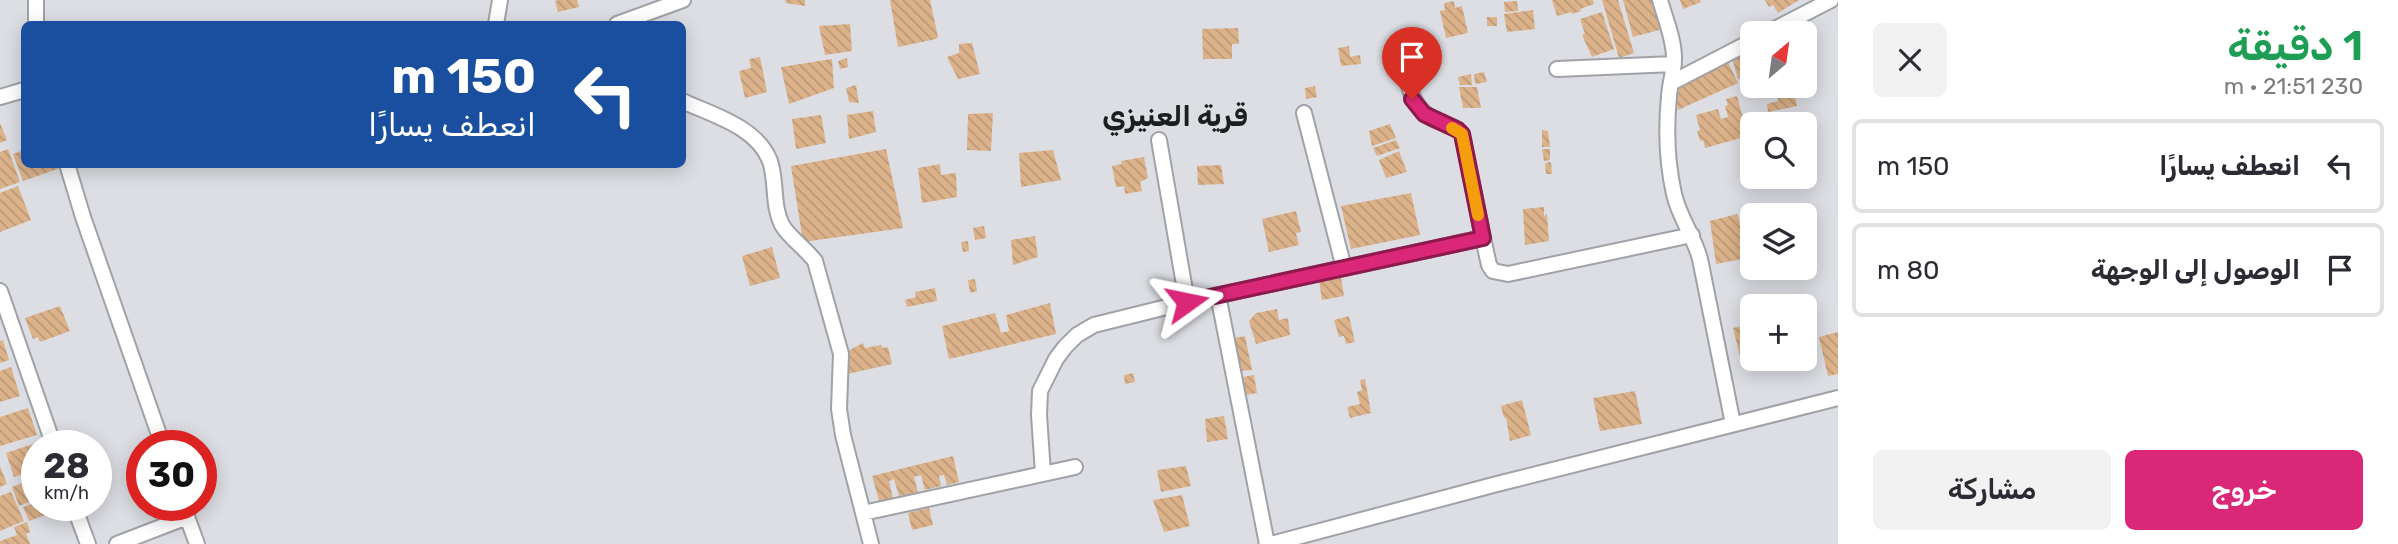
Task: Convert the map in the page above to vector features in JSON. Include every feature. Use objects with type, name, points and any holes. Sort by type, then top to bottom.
[{"type":"street","points":[[36,0],[36,21]]},
{"type":"street","points":[[496,21],[500,0]]},
{"type":"street","points":[[625,21],[684,0]]},
{"type":"street","points":[[1660,0],[1673,47],[1674,64],[1668,113],[1674,193],[1680,214],[1692,235],[1700,259],[1733,424]]},
{"type":"street","points":[[1790,21],[1831,0]]},
{"type":"street","points":[[1401,47],[1412,99],[1418,109],[1462,134],[1489,265],[1493,271],[1508,274],[1692,235]]},
{"type":"street","points":[[1671,83],[1740,47]]},
{"type":"street","points":[[1557,69],[1674,64]]},
{"type":"street","points":[[0,97],[21,91]]},
{"type":"street","points":[[686,103],[729,122],[757,142],[770,162],[777,213],[784,228],[806,248],[815,261],[841,354],[839,409],[843,435],[872,544]]},
{"type":"street","points":[[1304,113],[1344,268]]},
{"type":"street","points":[[1159,141],[1187,302]]},
{"type":"street","points":[[68,168],[157,430]]},
{"type":"street","points":[[1042,473],[1040,391],[1065,347],[1077,335],[1094,325],[1218,295],[1483,238]]},
{"type":"street","points":[[0,291],[5,319],[48,430]]},
{"type":"street","points":[[1218,295],[1269,544],[1838,398]]},
{"type":"street","points":[[863,513],[1075,467]]},
{"type":"street","points":[[80,521],[88,544]]},
{"type":"street","points":[[117,544],[164,521]]},
{"type":"street","points":[[189,521],[197,544]]},
{"type":"building","points":[[577,0],[579,7],[558,12],[555,1]]},
{"type":"building","points":[[785,0],[805,0],[805,6],[786,3]]},
{"type":"building","points":[[890,0],[930,0],[938,37],[898,47]]},
{"type":"building","points":[[1552,0],[1593,0],[1594,4],[1572,14],[1571,12],[1557,16]]},
{"type":"building","points":[[1602,0],[1618,0],[1634,53],[1619,58]]},
{"type":"building","points":[[1623,0],[1655,0],[1663,29],[1633,37]]},
{"type":"building","points":[[1680,0],[1700,0],[1701,2],[1683,9]]},
{"type":"building","points":[[1765,0],[1799,0],[1778,13],[1773,5],[1769,7]]},
{"type":"building","points":[[1454,1],[1455,8],[1462,6],[1468,33],[1446,38],[1440,11],[1445,10],[1444,3]]},
{"type":"building","points":[[1517,1],[1518,11],[1505,12],[1504,2]]},
{"type":"building","points":[[1533,10],[1535,29],[1507,32],[1504,14]]},
{"type":"building","points":[[1602,12],[1614,49],[1592,57],[1582,35],[1585,34],[1580,19]]},
{"type":"building","points":[[1487,17],[1497,17],[1497,26],[1487,26]]},
{"type":"building","points":[[850,24],[852,51],[825,55],[819,26]]},
{"type":"building","points":[[1238,28],[1239,44],[1232,44],[1232,59],[1203,59],[1202,29]]},
{"type":"building","points":[[972,43],[980,74],[958,79],[947,57],[959,53],[959,44]]},
{"type":"building","points":[[1349,46],[1350,57],[1360,55],[1361,64],[1341,66],[1338,48]]},
{"type":"building","points":[[1740,56],[1740,78],[1738,79],[1732,58]]},
{"type":"building","points":[[760,57],[767,92],[745,98],[739,71],[751,68],[749,59]]},
{"type":"building","points":[[847,58],[848,67],[840,69],[838,61]]},
{"type":"building","points":[[832,59],[834,88],[789,104],[781,67]]},
{"type":"building","points":[[1728,62],[1738,83],[1678,110],[1675,86]]},
{"type":"building","points":[[1484,72],[1487,82],[1475,84],[1474,74]]},
{"type":"building","points":[[1471,74],[1472,85],[1460,85],[1458,77]]},
{"type":"building","points":[[856,85],[859,103],[849,102],[846,88]]},
{"type":"building","points":[[1315,86],[1317,97],[1306,99],[1305,88]]},
{"type":"building","points":[[1459,87],[1477,87],[1481,108],[1463,108]]},
{"type":"building","points":[[1737,96],[1741,112],[1740,138],[1705,148],[1697,131],[1700,130],[1696,115],[1718,109],[1721,119],[1728,117],[1726,99]]},
{"type":"building","points":[[1778,98],[1796,98],[1797,106],[1768,112],[1767,104],[1778,101]]},
{"type":"building","points":[[873,111],[876,132],[849,139],[847,115]]},
{"type":"building","points":[[993,113],[991,151],[967,150],[968,114]]},
{"type":"building","points":[[821,115],[826,143],[796,149],[792,119]]},
{"type":"building","points":[[0,123],[7,140],[0,143]]},
{"type":"building","points":[[1390,124],[1396,138],[1372,146],[1369,131]]},
{"type":"building","points":[[1542,130],[1548,131],[1550,147],[1542,147]]},
{"type":"building","points":[[1396,140],[1400,148],[1377,156],[1373,148]]},
{"type":"building","points":[[8,149],[20,182],[0,189],[0,152]]},
{"type":"building","points":[[886,149],[903,228],[803,242],[791,166]]},
{"type":"building","points":[[1542,149],[1550,149],[1550,160],[1544,161]]},
{"type":"building","points":[[1053,150],[1061,180],[1021,187],[1019,153]]},
{"type":"building","points":[[21,151],[21,168],[60,168],[23,181],[13,154]]},
{"type":"building","points":[[1399,151],[1407,172],[1386,178],[1379,160]]},
{"type":"building","points":[[1144,157],[1148,178],[1140,182],[1142,191],[1125,194],[1124,186],[1116,187],[1112,166],[1122,164],[1121,161]]},
{"type":"building","points":[[1551,162],[1552,174],[1546,174],[1545,163]]},
{"type":"building","points":[[940,164],[941,175],[956,173],[957,197],[922,203],[918,168]]},
{"type":"building","points":[[1221,165],[1224,184],[1198,185],[1197,166]]},
{"type":"building","points":[[18,186],[31,220],[0,232],[0,193]]},
{"type":"building","points":[[1411,193],[1420,235],[1351,249],[1341,206]]},
{"type":"building","points":[[1544,207],[1549,241],[1525,245],[1523,209]]},
{"type":"building","points":[[1296,211],[1301,232],[1296,233],[1299,245],[1269,252],[1262,219]]},
{"type":"building","points":[[1737,214],[1740,223],[1740,259],[1716,264],[1710,221]]},
{"type":"building","points":[[984,226],[986,238],[975,240],[973,228]]},
{"type":"building","points":[[1035,236],[1038,257],[1013,265],[1011,240]]},
{"type":"building","points":[[968,241],[969,251],[963,252],[961,242]]},
{"type":"building","points":[[772,247],[780,278],[750,286],[742,256]]},
{"type":"building","points":[[1341,278],[1344,296],[1322,300],[1319,281]]},
{"type":"building","points":[[975,279],[977,291],[970,293],[968,280]]},
{"type":"building","points":[[935,288],[937,301],[907,307],[905,300],[916,297],[915,292]]},
{"type":"building","points":[[1050,303],[1056,334],[949,359],[942,326],[995,313],[1001,333],[1009,331],[1006,315]]},
{"type":"building","points":[[60,306],[70,331],[40,342],[38,337],[33,339],[25,318]]},
{"type":"building","points":[[1277,309],[1279,320],[1288,318],[1290,335],[1256,344],[1249,321],[1256,313]]},
{"type":"building","points":[[1349,316],[1355,342],[1346,344],[1344,336],[1339,337],[1334,320]]},
{"type":"building","points":[[1740,327],[1740,356],[1733,328]]},
{"type":"building","points":[[1838,332],[1838,374],[1828,376],[1819,337]]},
{"type":"building","points":[[1245,336],[1252,370],[1241,371],[1235,338]]},
{"type":"building","points":[[3,340],[9,360],[0,363],[0,341]]},
{"type":"building","points":[[863,343],[865,348],[881,345],[882,348],[888,347],[892,364],[847,374],[842,354]]},
{"type":"building","points":[[11,367],[20,396],[0,402],[0,371]]},
{"type":"building","points":[[1133,373],[1135,382],[1125,384],[1124,375]]},
{"type":"building","points":[[1254,375],[1257,393],[1246,395],[1243,377]]},
{"type":"building","points":[[1365,379],[1371,413],[1350,418],[1347,407],[1360,404],[1357,392],[1362,390],[1360,380]]},
{"type":"building","points":[[1635,391],[1642,424],[1600,431],[1593,398]]},
{"type":"building","points":[[1522,400],[1531,435],[1510,441],[1506,417],[1504,418],[1501,406]]},
{"type":"building","points":[[28,408],[35,430],[21,430],[21,440],[0,446],[0,417]]},
{"type":"building","points":[[1224,416],[1228,439],[1207,442],[1205,419]]},
{"type":"building","points":[[21,448],[21,475],[14,477],[6,453]]},
{"type":"building","points":[[953,456],[959,482],[947,485],[944,475],[939,476],[941,486],[925,490],[921,475],[914,477],[918,492],[899,496],[894,479],[889,481],[893,498],[879,501],[872,476]]},
{"type":"building","points":[[0,466],[7,484],[0,487]]},
{"type":"building","points":[[1186,466],[1191,486],[1161,492],[1157,470]]},
{"type":"building","points":[[21,483],[21,505],[19,506],[12,487]]},
{"type":"building","points":[[11,492],[21,514],[21,521],[24,521],[0,531],[0,496]]},
{"type":"building","points":[[1182,495],[1190,526],[1164,532],[1153,500]]},
{"type":"building","points":[[929,508],[933,525],[912,530],[908,513]]},
{"type":"building","points":[[27,522],[30,532],[26,534],[30,544],[0,544],[0,541],[17,535],[14,527]]},
{"type":"slow traffic","points":[[1452,128],[1462,134],[1465,142],[1478,215]]},
{"type":"district","name":"قرية العنيزي","points":[[1175,116]]},
{"type":"route","points":[[1187,302],[1483,238],[1462,134],[1424,114],[1412,99]]}]
